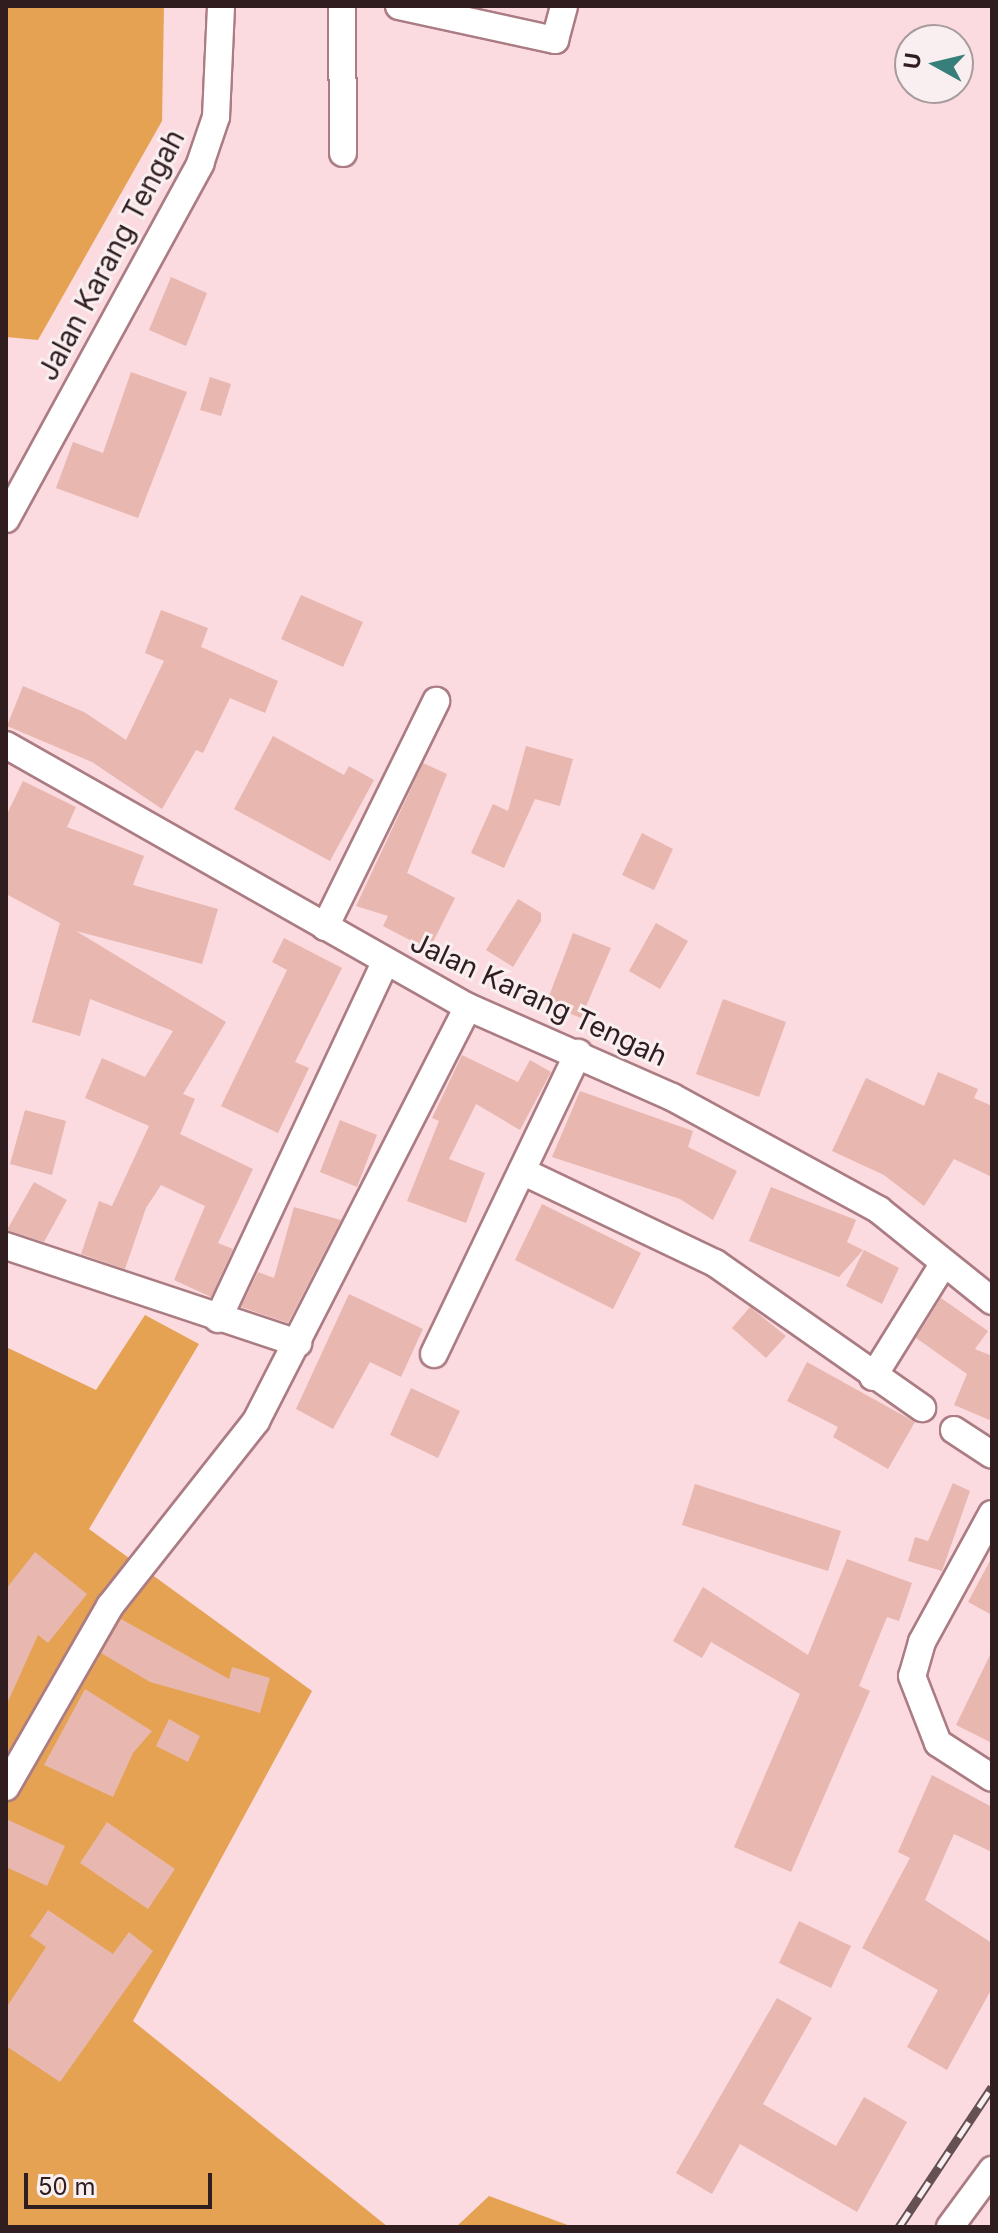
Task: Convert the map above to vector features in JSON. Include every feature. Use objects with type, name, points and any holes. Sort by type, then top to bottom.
[{"type":"street","name":"Jalan Karang Tengah","points":[[6,519],[200,164],[216,117],[221,6]]},
{"type":"street","points":[[342,6],[343,153]]},
{"type":"street","points":[[399,6],[555,40],[564,6]]},
{"type":"street","points":[[325,927],[436,701]]},
{"type":"street","name":"Jalan Karang Tengah","points":[[6,745],[468,1007],[578,1053],[879,1210],[992,1301]]},
{"type":"street","points":[[218,1319],[385,962]]},
{"type":"street","points":[[6,1787],[110,1606],[256,1421],[468,1007]]},
{"type":"street","points":[[434,1354],[578,1053]]},
{"type":"street","points":[[522,1171],[715,1263],[873,1377],[922,1408]]},
{"type":"street","points":[[6,1246],[218,1319],[298,1343]]},
{"type":"street","points":[[873,1377],[944,1263]]},
{"type":"street","points":[[954,1430],[992,1455]]},
{"type":"street","points":[[992,1514],[922,1642],[912,1676],[938,1743],[992,1778]]},
{"type":"street","points":[[950,2227],[992,2170]]},
{"type":"shaded area","points":[[6,6],[164,6],[162,121],[38,340],[6,337]]},
{"type":"shaded area","points":[[145,1315],[199,1344],[89,1529],[312,1691],[133,2021],[388,2227],[6,2227],[6,1347],[96,1390]]},
{"type":"shaded area","points":[[489,2196],[573,2227],[456,2227]]},
{"type":"building","points":[[171,277],[207,293],[186,346],[149,330]]},
{"type":"building","points":[[131,372],[187,392],[138,518],[56,488],[73,442],[103,453]]},
{"type":"building","points":[[210,377],[231,384],[221,416],[200,410]]},
{"type":"building","points":[[301,595],[363,622],[343,667],[281,639]]},
{"type":"building","points":[[161,610],[208,628],[201,647],[278,681],[265,713],[230,698],[203,753],[196,750],[162,809],[92,762],[7,726],[23,686],[84,712],[126,740],[164,661],[145,653]]},
{"type":"building","points":[[273,736],[344,775],[349,766],[374,780],[330,861],[234,809]]},
{"type":"building","points":[[526,746],[573,759],[560,806],[535,799],[504,868],[471,853],[493,804],[508,811]]},
{"type":"building","points":[[423,763],[447,774],[407,873],[455,898],[429,950],[383,926],[388,916],[356,906]]},
{"type":"building","points":[[23,781],[76,807],[67,827],[144,856],[133,885],[218,909],[202,964],[76,931],[226,1022],[183,1094],[195,1099],[180,1134],[253,1169],[218,1243],[233,1249],[211,1297],[174,1280],[205,1206],[161,1185],[146,1208],[125,1269],[81,1254],[99,1201],[112,1206],[149,1126],[85,1098],[102,1058],[145,1077],[173,1031],[90,999],[80,1036],[32,1022],[60,923],[6,894],[6,816]]},
{"type":"building","points":[[642,833],[673,849],[654,890],[622,875]]},
{"type":"building","points":[[518,899],[541,913],[541,921],[513,967],[486,950]]},
{"type":"building","points":[[656,923],[688,941],[660,989],[629,971]]},
{"type":"building","points":[[573,933],[611,948],[581,1018],[546,1004]]},
{"type":"building","points":[[284,938],[342,968],[295,1062],[309,1068],[278,1133],[221,1106],[287,970],[272,962]]},
{"type":"building","points":[[723,999],[786,1022],[759,1097],[696,1074]]},
{"type":"building","points":[[462,1055],[518,1082],[530,1060],[551,1072],[520,1130],[476,1104],[449,1159],[485,1173],[466,1223],[407,1201],[439,1121],[432,1118]]},
{"type":"building","points":[[938,1072],[978,1089],[974,1098],[992,1106],[992,1177],[954,1159],[924,1206],[884,1175],[832,1151],[866,1078],[924,1106]]},
{"type":"building","points":[[580,1091],[693,1131],[688,1147],[737,1171],[713,1220],[680,1199],[552,1157]]},
{"type":"building","points":[[25,1110],[66,1121],[52,1175],[10,1164]]},
{"type":"building","points":[[340,1120],[377,1135],[357,1187],[320,1172]]},
{"type":"building","points":[[34,1182],[67,1200],[44,1242],[7,1230]]},
{"type":"building","points":[[771,1187],[856,1220],[847,1242],[863,1250],[839,1277],[749,1241]]},
{"type":"building","points":[[542,1204],[641,1253],[613,1309],[515,1260]]},
{"type":"building","points":[[294,1207],[341,1220],[288,1323],[241,1307],[258,1272],[274,1278]]},
{"type":"building","points":[[864,1250],[899,1268],[882,1304],[846,1286]]},
{"type":"building","points":[[349,1294],[423,1329],[401,1377],[370,1362],[333,1429],[296,1409]]},
{"type":"building","points":[[941,1298],[988,1331],[975,1349],[992,1356],[992,1421],[954,1405],[967,1374],[916,1338]]},
{"type":"building","points":[[750,1307],[786,1336],[766,1358],[732,1328]]},
{"type":"building","points":[[807,1362],[915,1422],[888,1469],[833,1437],[838,1427],[787,1401]]},
{"type":"building","points":[[411,1388],[460,1411],[438,1458],[390,1435]]},
{"type":"building","points":[[953,1483],[970,1491],[942,1571],[908,1561],[915,1537],[928,1541]]},
{"type":"building","points":[[695,1484],[841,1531],[828,1571],[682,1525]]},
{"type":"building","points":[[35,1552],[87,1594],[48,1643],[38,1635],[6,1706],[6,1589]]},
{"type":"building","points":[[992,1557],[992,1615],[968,1602]]},
{"type":"building","points":[[847,1559],[912,1583],[899,1621],[887,1617],[859,1686],[870,1691],[791,1872],[734,1847],[800,1694],[711,1642],[702,1658],[673,1641],[703,1587],[808,1655]]},
{"type":"building","points":[[121,1619],[229,1679],[232,1667],[270,1678],[260,1713],[150,1682],[101,1653]]},
{"type":"building","points":[[992,1651],[992,1743],[956,1725]]},
{"type":"building","points":[[85,1689],[152,1731],[133,1753],[113,1797],[44,1765]]},
{"type":"building","points":[[169,1719],[200,1736],[188,1762],[156,1746]]},
{"type":"building","points":[[932,1775],[992,1807],[992,1852],[954,1834],[925,1900],[992,1943],[992,1988],[947,2070],[907,2047],[938,1990],[862,1948],[910,1858],[898,1852]]},
{"type":"building","points":[[6,1819],[65,1846],[47,1886],[6,1867]]},
{"type":"building","points":[[107,1822],[175,1869],[148,1909],[80,1863]]},
{"type":"building","points":[[48,1910],[113,1954],[129,1932],[153,1951],[60,2082],[6,2046],[6,2008],[46,1947],[30,1936]]},
{"type":"building","points":[[799,1921],[851,1946],[831,1988],[779,1963]]},
{"type":"building","points":[[777,1998],[812,2018],[763,2104],[836,2146],[864,2097],[907,2122],[857,2212],[740,2144],[712,2194],[676,2173]]},
{"type":"railway","points":[[899,2227],[992,2087]]}]
